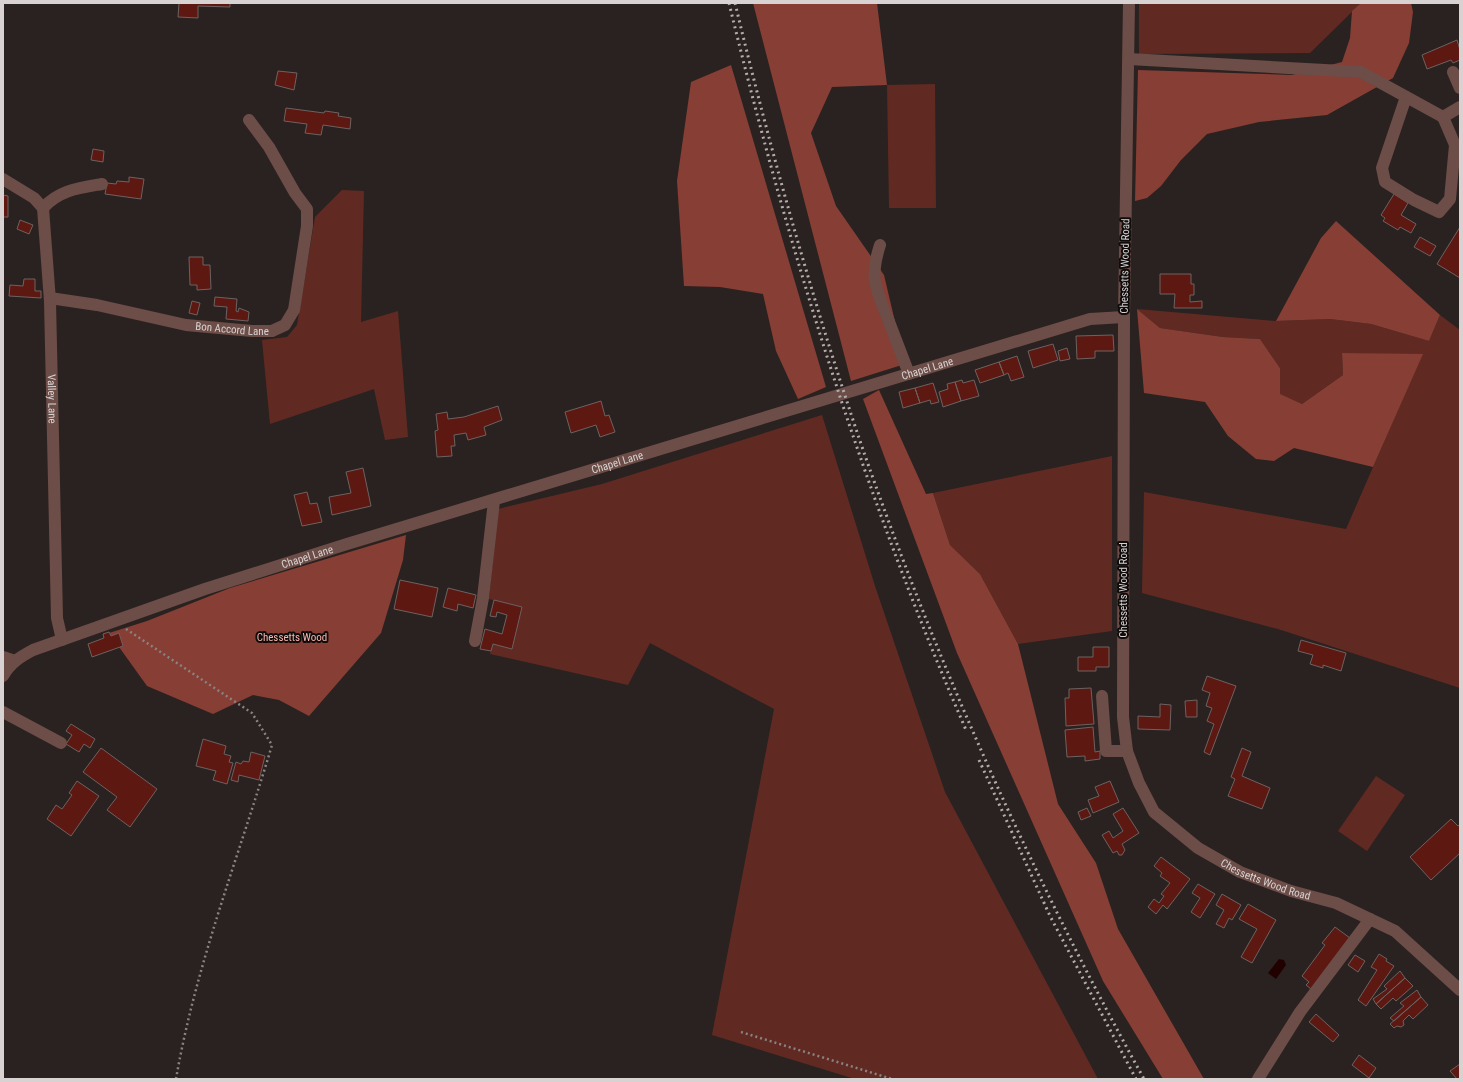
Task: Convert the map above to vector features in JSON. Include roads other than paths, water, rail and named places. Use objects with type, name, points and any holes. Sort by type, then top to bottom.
[{"type":"street","name":"Chessetts Wood Road","points":[[1129,3],[1124,317],[1123,718],[1127,751],[1139,783],[1154,812],[1198,848],[1240,872],[1291,891],[1336,903],[1395,931],[1460,990]]},
{"type":"street","points":[[1129,59],[1361,72],[1406,97],[1443,118],[1455,145],[1455,202],[1439,212],[1414,200],[1385,182],[1382,168],[1406,97]]},
{"type":"street","points":[[1453,72],[1460,88]]},
{"type":"street","points":[[1443,118],[1460,106]]},
{"type":"street","name":"Bon Accord Lane","points":[[50,298],[97,305],[186,325],[252,331],[272,331],[285,325],[294,310],[307,226],[307,209],[295,193],[269,147],[249,120]]},
{"type":"street","points":[[3,179],[34,198],[43,208],[56,196],[79,188],[102,184]]},
{"type":"street","name":"Valley Lane","points":[[43,208],[50,298],[58,618],[62,640]]},
{"type":"street","points":[[880,245],[875,259],[874,275],[877,294],[909,374]]},
{"type":"street","name":"Chapel Lane","points":[[3,676],[7,668],[15,660],[33,650],[205,590],[347,544],[494,501],[1090,319],[1124,317]]},
{"type":"street","points":[[475,641],[483,598],[494,501]]},
{"type":"street","points":[[3,657],[15,660]]},
{"type":"street","points":[[1102,696],[1106,751],[1127,751]]},
{"type":"street","points":[[3,712],[61,743]]},
{"type":"street","points":[[1258,1079],[1300,1012],[1370,919]]},
{"type":"railway","points":[[729,3],[777,188],[803,280],[832,371],[894,552],[966,730]]},
{"type":"railway","points":[[735,3],[762,112],[792,222],[841,384],[888,521],[953,684],[1024,845],[1062,924],[1144,1079]]},
{"type":"railway","points":[[979,760],[1050,916],[1136,1079]]},
{"type":"park label","name":"Chessetts Wood","points":[[292,637]]}]
